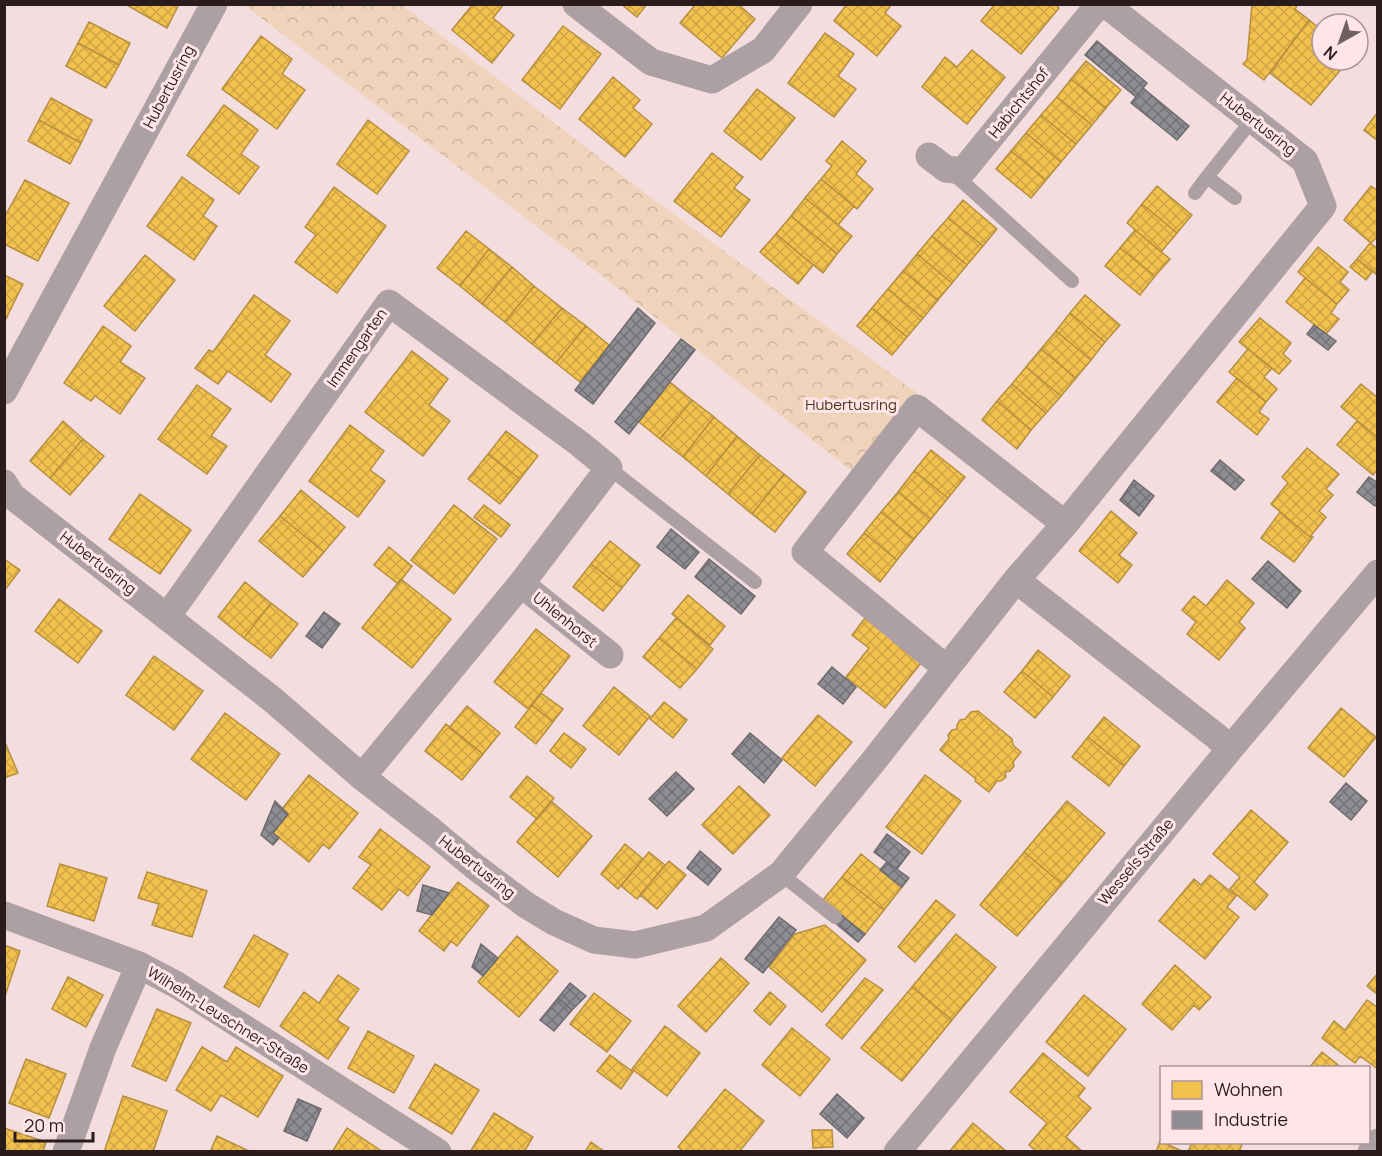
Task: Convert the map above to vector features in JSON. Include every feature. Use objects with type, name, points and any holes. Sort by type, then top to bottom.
[{"type":"street","name":"Hubertusring","points":[[4,391],[214,4]]},
{"type":"street","points":[[576,4],[651,62],[712,80],[764,50],[799,4]]},
{"type":"street","name":"Habichtshof","points":[[937,162],[963,171],[1099,4]]},
{"type":"street","name":"Hubertusring","points":[[4,483],[12,496],[273,700],[362,777],[526,905],[554,922],[594,940],[635,945],[706,928],[782,874],[1016,580],[1065,524],[1323,206],[1305,161],[1105,4]]},
{"type":"street","name":"Immengarten","points":[[167,617],[389,303],[580,444],[609,468]]},
{"type":"street","points":[[946,668],[805,552],[917,408],[1065,524]]},
{"type":"street","points":[[362,777],[521,584],[609,468]]},
{"type":"street","name":"Wessels Straße","points":[[897,1152],[1377,573]]},
{"type":"street","points":[[1016,580],[1230,749]]},
{"type":"street","name":"Uhlenhorst","points":[[521,584],[610,655]]},
{"type":"street","name":"Wilhelm-Leuschner-Straße","points":[[4,915],[139,965],[177,985],[438,1152]]},
{"type":"street","points":[[66,1152],[103,1048],[139,965]]},
{"type":"street","points":[[1371,1152],[1377,1142]]},
{"type":"lane","points":[[1195,193],[1252,120]]},
{"type":"lane","points":[[937,162],[964,183],[1072,281]]},
{"type":"lane","points":[[1207,177],[1235,198]]},
{"type":"lane","name":"Immengarten","points":[[609,468],[755,582]]},
{"type":"lane","points":[[782,874],[835,917]]},
{"type":"green space","points":[[244,5],[402,5],[641,190],[921,396],[857,475],[601,275]]},
{"type":"building: Wohnen","points":[[125,4],[179,4],[167,28]]},
{"type":"building: Wohnen","points":[[473,4],[504,4],[493,18],[514,35],[492,63],[452,30]]},
{"type":"building: Wohnen","points":[[621,4],[647,4],[637,17]]},
{"type":"building: Wohnen","points":[[696,4],[738,4],[755,19],[722,58],[680,23]]},
{"type":"building: Wohnen","points":[[847,4],[892,4],[885,13],[901,26],[877,56],[834,21]]},
{"type":"building: Wohnen","points":[[995,4],[1055,4],[1059,8],[1021,54],[981,21]]},
{"type":"building: Wohnen","points":[[1252,4],[1298,4],[1295,9],[1309,20],[1264,80],[1243,64],[1247,60]]},
{"type":"building: Wohnen","points":[[1309,20],[1310,72],[1339,72],[1311,105],[1270,73]]},
{"type":"building: Wohnen","points":[[89,22],[130,43],[119,65],[78,43]]},
{"type":"building: Wohnen","points":[[563,26],[601,54],[560,109],[522,80]]},
{"type":"building: Wohnen","points":[[825,33],[854,54],[838,76],[856,89],[834,117],[788,83]]},
{"type":"building: Wohnen","points":[[261,36],[292,59],[282,74],[305,90],[277,129],[222,89]]},
{"type":"building: Wohnen","points":[[78,43],[119,65],[106,88],[66,66]]},
{"type":"building: Wohnen","points":[[972,50],[1005,77],[967,124],[922,87],[945,57],[957,67]]},
{"type":"building: Wohnen","points":[[1086,61],[1121,90],[1106,108],[1071,79]]},
{"type":"building: Wohnen","points":[[613,77],[640,100],[633,108],[652,124],[625,157],[579,119]]},
{"type":"building: Wohnen","points":[[1071,79],[1106,108],[1092,125],[1057,97]]},
{"type":"building: Wohnen","points":[[757,89],[795,118],[761,160],[724,131]]},
{"type":"building: Wohnen","points":[[1057,97],[1092,125],[1076,144],[1041,115]]},
{"type":"building: Wohnen","points":[[51,98],[92,120],[81,143],[39,120]]},
{"type":"building: Wohnen","points":[[224,105],[258,130],[241,154],[259,167],[239,194],[187,155]]},
{"type":"building: Wohnen","points":[[1378,112],[1378,141],[1364,130]]},
{"type":"building: Wohnen","points":[[1041,115],[1076,144],[1061,162],[1026,133]]},
{"type":"building: Wohnen","points":[[39,120],[81,143],[70,164],[28,141]]},
{"type":"building: Wohnen","points":[[368,120],[409,151],[377,194],[337,164]]},
{"type":"building: Wohnen","points":[[1026,133],[1061,162],[1046,180],[1011,151]]},
{"type":"building: Wohnen","points":[[842,141],[866,161],[856,174],[873,189],[857,209],[821,179],[832,166],[826,161]]},
{"type":"building: Wohnen","points":[[1011,151],[1046,180],[1031,198],[996,169]]},
{"type":"building: Wohnen","points":[[712,153],[743,177],[734,188],[750,200],[721,237],[674,201]]},
{"type":"building: Wohnen","points":[[182,177],[214,200],[203,216],[217,226],[194,260],[147,226]]},
{"type":"building: Wohnen","points":[[821,179],[854,206],[838,225],[805,198]]},
{"type":"building: Wohnen","points":[[25,180],[69,203],[38,261],[4,244],[4,218]]},
{"type":"building: Wohnen","points":[[1157,186],[1192,215],[1177,233],[1142,204]]},
{"type":"building: Wohnen","points":[[1371,186],[1378,191],[1378,236],[1371,243],[1344,220]]},
{"type":"building: Wohnen","points":[[334,187],[386,226],[337,293],[295,262],[316,235],[305,227]]},
{"type":"building: Wohnen","points":[[805,198],[852,236],[837,254],[791,216]]},
{"type":"building: Wohnen","points":[[963,200],[997,229],[983,246],[948,218]]},
{"type":"building: Wohnen","points":[[1142,204],[1177,233],[1161,252],[1127,223]]},
{"type":"building: Wohnen","points":[[791,216],[837,254],[823,273],[776,234]]},
{"type":"building: Wohnen","points":[[948,218],[983,246],[967,265],[932,236]]},
{"type":"building: Wohnen","points":[[1135,230],[1170,259],[1155,276],[1120,248]]},
{"type":"building: Wohnen","points":[[466,231],[489,249],[460,286],[437,268]]},
{"type":"building: Wohnen","points":[[776,234],[813,265],[798,284],[760,252]]},
{"type":"building: Wohnen","points":[[932,236],[967,265],[952,283],[917,254]]},
{"type":"building: Wohnen","points":[[1370,243],[1378,249],[1378,272],[1376,274],[1357,259]]},
{"type":"building: Wohnen","points":[[1318,247],[1348,272],[1340,282],[1349,290],[1337,304],[1298,272]]},
{"type":"building: Wohnen","points":[[1120,248],[1155,276],[1140,295],[1105,266]]},
{"type":"building: Wohnen","points":[[489,249],[512,267],[482,304],[460,286]]},
{"type":"building: Wohnen","points":[[917,254],[952,283],[938,300],[903,271]]},
{"type":"building: Wohnen","points":[[145,255],[175,280],[135,331],[104,306]]},
{"type":"building: Wohnen","points":[[1357,259],[1372,272],[1366,280],[1350,267]]},
{"type":"building: Wohnen","points":[[512,267],[534,286],[505,322],[482,304]]},
{"type":"building: Wohnen","points":[[903,271],[938,300],[923,318],[888,289]]},
{"type":"building: Wohnen","points":[[4,275],[23,284],[4,323]]},
{"type":"building: Wohnen","points":[[1305,278],[1337,304],[1331,313],[1339,319],[1326,334],[1286,302]]},
{"type":"building: Wohnen","points":[[534,286],[562,308],[532,344],[505,322]]},
{"type":"building: Wohnen","points":[[888,289],[923,318],[907,337],[872,308]]},
{"type":"building: Wohnen","points":[[254,295],[290,321],[265,355],[291,374],[271,402],[228,371],[218,384],[195,368],[209,350],[213,352]]},
{"type":"building: Wohnen","points":[[1085,295],[1120,325],[1105,342],[1070,313]]},
{"type":"building: Wohnen","points":[[562,308],[586,326],[556,363],[532,344]]},
{"type":"building: Wohnen","points":[[872,308],[907,337],[892,355],[857,326]]},
{"type":"building: Wohnen","points":[[1070,313],[1105,342],[1091,360],[1056,331]]},
{"type":"building: Wohnen","points":[[1260,318],[1291,343],[1283,354],[1291,361],[1279,374],[1239,342]]},
{"type":"building: Wohnen","points":[[103,326],[131,346],[120,362],[145,378],[120,414],[95,396],[91,401],[64,383]]},
{"type":"building: Wohnen","points":[[586,326],[609,345],[580,382],[556,363]]},
{"type":"building: Wohnen","points":[[1056,331],[1091,360],[1076,378],[1041,349]]},
{"type":"building: Wohnen","points":[[1041,349],[1076,378],[1061,396],[1026,367]]},
{"type":"building: Wohnen","points":[[1248,349],[1272,368],[1264,377],[1277,389],[1266,402],[1229,372]]},
{"type":"building: Wohnen","points":[[412,351],[448,379],[429,405],[450,421],[423,456],[365,412]]},
{"type":"building: Wohnen","points":[[1026,367],[1061,396],[1046,413],[1012,384]]},
{"type":"building: Wohnen","points":[[1237,378],[1266,402],[1259,412],[1269,419],[1257,435],[1217,402]]},
{"type":"building: Wohnen","points":[[670,382],[692,400],[660,439],[639,422]]},
{"type":"building: Wohnen","points":[[1012,384],[1046,413],[1031,430],[997,401]]},
{"type":"building: Wohnen","points":[[1361,384],[1378,398],[1378,438],[1341,407]]},
{"type":"building: Wohnen","points":[[197,385],[231,409],[211,436],[227,446],[207,474],[158,439]]},
{"type":"building: Wohnen","points":[[692,400],[714,417],[683,457],[660,439]]},
{"type":"building: Wohnen","points":[[997,401],[1031,430],[1017,449],[982,420]]},
{"type":"building: Wohnen","points":[[714,417],[737,436],[706,476],[683,457]]},
{"type":"building: Wohnen","points":[[63,421],[83,439],[50,478],[30,461]]},
{"type":"building: Wohnen","points":[[1357,421],[1378,438],[1378,469],[1373,475],[1337,445]]},
{"type":"building: Wohnen","points":[[350,425],[384,451],[370,470],[385,481],[358,517],[309,481]]},
{"type":"building: Wohnen","points":[[506,431],[538,456],[520,479],[488,454]]},
{"type":"building: Wohnen","points":[[737,436],[760,455],[728,494],[706,476]]},
{"type":"building: Wohnen","points":[[83,439],[104,456],[70,495],[50,478]]},
{"type":"building: Wohnen","points":[[1307,448],[1339,474],[1326,489],[1333,495],[1319,511],[1326,517],[1310,537],[1271,504],[1288,483],[1282,477]]},
{"type":"building: Wohnen","points":[[931,450],[965,477],[948,498],[914,471]]},
{"type":"building: Wohnen","points":[[488,454],[520,479],[500,504],[468,479]]},
{"type":"building: Wohnen","points":[[760,455],[784,474],[752,514],[728,494]]},
{"type":"building: Wohnen","points":[[914,471],[948,498],[931,519],[898,492]]},
{"type":"building: Wohnen","points":[[784,474],[806,492],[775,532],[752,514]]},
{"type":"building: Wohnen","points":[[301,490],[345,527],[324,552],[280,516]]},
{"type":"building: Wohnen","points":[[898,492],[931,519],[914,539],[881,512]]},
{"type":"building: Wohnen","points":[[140,494],[191,530],[160,574],[109,539]]},
{"type":"building: Wohnen","points":[[454,505],[497,539],[454,594],[411,560]]},
{"type":"building: Wohnen","points":[[484,505],[510,525],[501,537],[474,517]]},
{"type":"building: Wohnen","points":[[1111,511],[1137,533],[1119,555],[1132,565],[1118,583],[1079,551]]},
{"type":"building: Wohnen","points":[[881,512],[914,539],[897,560],[864,533]]},
{"type":"building: Wohnen","points":[[1280,512],[1310,537],[1313,537],[1294,562],[1261,538]]},
{"type":"building: Wohnen","points":[[280,516],[324,552],[303,577],[259,541]]},
{"type":"building: Wohnen","points":[[864,533],[897,560],[880,582],[847,554]]},
{"type":"building: Wohnen","points":[[610,541],[640,565],[622,588],[591,564]]},
{"type":"building: Wohnen","points":[[389,547],[412,566],[398,584],[374,565]]},
{"type":"building: Wohnen","points":[[4,559],[20,570],[4,591]]},
{"type":"building: Wohnen","points":[[591,564],[622,588],[603,611],[573,587]]},
{"type":"building: Wohnen","points":[[401,579],[451,619],[412,668],[362,628]]},
{"type":"building: Wohnen","points":[[1227,580],[1254,603],[1239,622],[1245,628],[1219,660],[1187,634],[1196,622],[1182,610],[1194,596],[1206,606]]},
{"type":"building: Wohnen","points":[[245,582],[271,603],[244,638],[218,617]]},
{"type":"building: Wohnen","points":[[688,595],[725,626],[710,645],[672,614]]},
{"type":"building: Wohnen","points":[[59,599],[102,631],[78,663],[35,631]]},
{"type":"building: Wohnen","points":[[271,603],[298,624],[271,658],[244,638]]},
{"type":"building: Wohnen","points":[[676,618],[713,649],[697,669],[659,638]]},
{"type":"building: Wohnen","points":[[865,618],[921,663],[885,708],[846,677],[869,648],[852,635]]},
{"type":"building: Wohnen","points":[[536,629],[570,656],[528,709],[494,682]]},
{"type":"building: Wohnen","points":[[659,638],[697,669],[680,688],[643,657]]},
{"type":"building: Wohnen","points":[[1038,650],[1070,676],[1053,697],[1022,671]]},
{"type":"building: Wohnen","points":[[154,656],[203,691],[174,730],[126,695]]},
{"type":"building: Wohnen","points":[[1022,671],[1053,697],[1035,718],[1004,692]]},
{"type":"building: Wohnen","points":[[614,687],[650,716],[619,755],[583,726]]},
{"type":"building: Wohnen","points":[[541,693],[563,709],[553,722],[532,705]]},
{"type":"building: Wohnen","points":[[664,702],[687,720],[673,738],[650,719]]},
{"type":"building: Wohnen","points":[[532,705],[553,722],[536,744],[515,727]]},
{"type":"building: Wohnen","points":[[467,706],[500,733],[483,754],[449,728]]},
{"type":"building: Wohnen","points":[[1341,708],[1376,737],[1344,777],[1308,748]]},
{"type":"building: Wohnen","points":[[978,711],[1012,739],[1013,745],[1021,752],[1013,762],[1014,766],[1010,771],[1005,772],[1006,777],[997,781],[989,792],[940,750],[949,739],[948,735],[952,730],[957,729],[960,720],[965,719],[971,712]]},
{"type":"building: Wohnen","points":[[225,713],[280,754],[246,800],[191,759]]},
{"type":"building: Wohnen","points":[[818,715],[852,742],[815,786],[782,758]]},
{"type":"building: Wohnen","points":[[1104,717],[1140,746],[1124,766],[1088,737]]},
{"type":"building: Wohnen","points":[[446,724],[483,754],[462,780],[425,751]]},
{"type":"building: Wohnen","points":[[564,733],[586,749],[571,768],[550,751]]},
{"type":"building: Wohnen","points":[[1088,737],[1124,766],[1109,786],[1072,757]]},
{"type":"building: Wohnen","points":[[4,740],[18,773],[4,778]]},
{"type":"building: Wohnen","points":[[309,775],[358,813],[329,849],[323,844],[309,862],[273,833],[288,814],[282,809]]},
{"type":"building: Wohnen","points":[[925,775],[961,801],[922,854],[886,827]]},
{"type":"building: Wohnen","points":[[527,776],[554,798],[537,819],[510,797]]},
{"type":"building: Wohnen","points":[[739,786],[770,815],[733,854],[702,825]]},
{"type":"building: Wohnen","points":[[551,801],[592,836],[558,877],[517,842]]},
{"type":"building: Wohnen","points":[[1067,801],[1105,833],[1062,884],[1024,852]]},
{"type":"building: Wohnen","points":[[1251,810],[1288,842],[1254,882],[1268,895],[1255,910],[1230,889],[1240,877],[1213,854]]},
{"type":"building: Wohnen","points":[[380,829],[430,867],[408,896],[399,889],[382,910],[353,888],[371,865],[359,857]]},
{"type":"building: Wohnen","points":[[625,844],[643,859],[618,889],[601,874]]},
{"type":"building: Wohnen","points":[[649,852],[665,865],[637,899],[621,886]]},
{"type":"building: Wohnen","points":[[1024,852],[1062,884],[1017,936],[980,905]]},
{"type":"building: Wohnen","points":[[861,854],[902,887],[884,910],[842,877]]},
{"type":"building: Wohnen","points":[[669,861],[686,875],[657,909],[640,895]]},
{"type":"building: Wohnen","points":[[60,864],[107,878],[94,921],[47,906]]},
{"type":"building: Wohnen","points":[[147,872],[207,891],[192,937],[152,925],[159,904],[138,898]]},
{"type":"building: Wohnen","points":[[1210,875],[1236,896],[1227,907],[1239,917],[1205,959],[1159,921],[1194,879],[1201,885]]},
{"type":"building: Wohnen","points":[[842,877],[884,910],[865,934],[823,900]]},
{"type":"building: Wohnen","points":[[458,882],[489,906],[457,946],[451,941],[444,951],[419,931]]},
{"type":"building: Wohnen","points":[[936,900],[955,915],[915,962],[898,947]]},
{"type":"building: Wohnen","points":[[825,925],[866,960],[822,1012],[769,967],[795,934]]},
{"type":"building: Wohnen","points":[[956,934],[996,967],[952,1020],[912,987]]},
{"type":"building: Wohnen","points":[[254,935],[288,954],[259,1007],[224,987]]},
{"type":"building: Wohnen","points":[[517,936],[558,971],[519,1017],[478,982]]},
{"type":"building: Wohnen","points":[[4,945],[20,951],[5,996],[4,996]]},
{"type":"building: Wohnen","points":[[721,958],[749,983],[706,1032],[678,1006]]},
{"type":"building: Wohnen","points":[[1175,965],[1211,997],[1199,1010],[1194,1005],[1172,1030],[1142,1004]]},
{"type":"building: Wohnen","points":[[1378,973],[1378,995],[1367,986]]},
{"type":"building: Wohnen","points":[[338,975],[359,989],[337,1020],[349,1028],[328,1059],[280,1026],[304,992],[319,1003]]},
{"type":"building: Wohnen","points":[[68,977],[103,995],[86,1027],[52,1009]]},
{"type":"building: Wohnen","points":[[865,978],[883,990],[842,1039],[826,1025]]},
{"type":"building: Wohnen","points":[[912,987],[952,1020],[902,1081],[861,1048]]},
{"type":"building: Wohnen","points":[[770,992],[786,1006],[770,1025],[754,1011]]},
{"type":"building: Wohnen","points":[[594,993],[631,1021],[607,1052],[570,1024]]},
{"type":"building: Wohnen","points":[[1084,995],[1126,1029],[1088,1076],[1046,1042]]},
{"type":"building: Wohnen","points":[[1367,1000],[1378,1008],[1378,1069],[1360,1056],[1355,1063],[1322,1038],[1334,1021],[1345,1030]]},
{"type":"building: Wohnen","points":[[157,1009],[191,1023],[166,1081],[132,1066]]},
{"type":"building: Wohnen","points":[[665,1026],[700,1053],[667,1096],[632,1069]]},
{"type":"building: Wohnen","points":[[792,1028],[830,1059],[800,1096],[762,1065]]},
{"type":"building: Wohnen","points":[[368,1031],[414,1056],[394,1093],[348,1068]]},
{"type":"building: Wohnen","points":[[202,1047],[227,1062],[236,1047],[283,1076],[258,1117],[221,1095],[211,1111],[176,1090]]},
{"type":"building: Wohnen","points":[[1322,1052],[1340,1066],[1311,1066]]},
{"type":"building: Wohnen","points":[[1043,1053],[1085,1088],[1078,1097],[1091,1108],[1066,1137],[1083,1152],[1037,1152],[1029,1145],[1047,1123],[1010,1092]]},
{"type":"building: Wohnen","points":[[610,1055],[633,1072],[621,1089],[597,1071]]},
{"type":"building: Wohnen","points":[[26,1059],[66,1074],[49,1118],[9,1103]]},
{"type":"building: Wohnen","points":[[435,1064],[479,1090],[452,1134],[409,1108]]},
{"type":"building: Wohnen","points":[[725,1089],[764,1121],[739,1152],[684,1152],[678,1147]]},
{"type":"building: Wohnen","points":[[123,1096],[167,1111],[153,1152],[104,1152]]},
{"type":"building: Wohnen","points":[[494,1113],[533,1137],[524,1152],[470,1152]]},
{"type":"building: Wohnen","points":[[973,1123],[1007,1152],[949,1152]]},
{"type":"building: Wohnen","points":[[4,1128],[46,1142],[43,1152],[4,1152]]},
{"type":"building: Wohnen","points":[[347,1128],[383,1152],[332,1152]]},
{"type":"building: Wohnen","points":[[812,1130],[832,1130],[833,1147],[813,1148]]},
{"type":"building: Wohnen","points":[[217,1136],[251,1152],[210,1152]]},
{"type":"building: Wohnen","points":[[1160,1141],[1160,1144],[1166,1144],[1184,1152],[1156,1152]]},
{"type":"building: Wohnen","points":[[591,1142],[605,1152],[585,1152]]},
{"type":"building: Wohnen","points":[[1191,1144],[1242,1144],[1239,1152],[1188,1152]]},
{"type":"building: Industrie","points":[[1097,41],[1147,83],[1136,97],[1085,55]]},
{"type":"building: Industrie","points":[[1143,88],[1189,126],[1177,140],[1131,103]]},
{"type":"building: Industrie","points":[[638,308],[655,323],[593,404],[575,390]]},
{"type":"building: Industrie","points":[[1314,325],[1336,341],[1328,350],[1307,334]]},
{"type":"building: Industrie","points":[[681,339],[695,350],[629,434],[615,422]]},
{"type":"building: Industrie","points":[[1220,460],[1244,480],[1235,490],[1211,471]]},
{"type":"building: Industrie","points":[[1369,477],[1378,483],[1378,503],[1375,506],[1357,492]]},
{"type":"building: Industrie","points":[[1134,480],[1154,496],[1139,516],[1120,500]]},
{"type":"building: Industrie","points":[[671,529],[699,552],[685,569],[657,547]]},
{"type":"building: Industrie","points":[[709,559],[755,596],[741,614],[695,577]]},
{"type":"building: Industrie","points":[[1268,561],[1301,591],[1287,608],[1252,579]]},
{"type":"building: Industrie","points":[[324,612],[340,624],[322,648],[306,636]]},
{"type":"building: Industrie","points":[[832,667],[856,687],[843,704],[818,684]]},
{"type":"building: Industrie","points":[[750,733],[782,760],[764,783],[732,754]]},
{"type":"building: Industrie","points":[[676,772],[694,789],[667,816],[649,799]]},
{"type":"building: Industrie","points":[[1346,783],[1367,801],[1351,820],[1330,802]]},
{"type":"building: Industrie","points":[[275,801],[288,814],[273,833],[279,838],[273,845],[261,835]]},
{"type":"building: Industrie","points":[[887,834],[910,852],[897,869],[874,852]]},
{"type":"building: Industrie","points":[[700,851],[721,869],[708,885],[687,868]]},
{"type":"building: Industrie","points":[[887,862],[909,878],[902,887],[880,870]]},
{"type":"building: Industrie","points":[[423,885],[449,893],[432,915],[417,911]]},
{"type":"building: Industrie","points":[[841,915],[865,934],[858,942],[835,923]]},
{"type":"building: Industrie","points":[[779,917],[796,930],[763,973],[745,959]]},
{"type":"building: Industrie","points":[[481,944],[498,958],[483,976],[472,967]]},
{"type":"building: Industrie","points":[[570,983],[586,996],[572,1010],[558,998]]},
{"type":"building: Industrie","points":[[558,998],[572,1010],[554,1031],[540,1020]]},
{"type":"building: Industrie","points":[[837,1094],[864,1118],[847,1138],[820,1114]]},
{"type":"building: Industrie","points":[[298,1099],[321,1109],[307,1141],[284,1131]]}]
